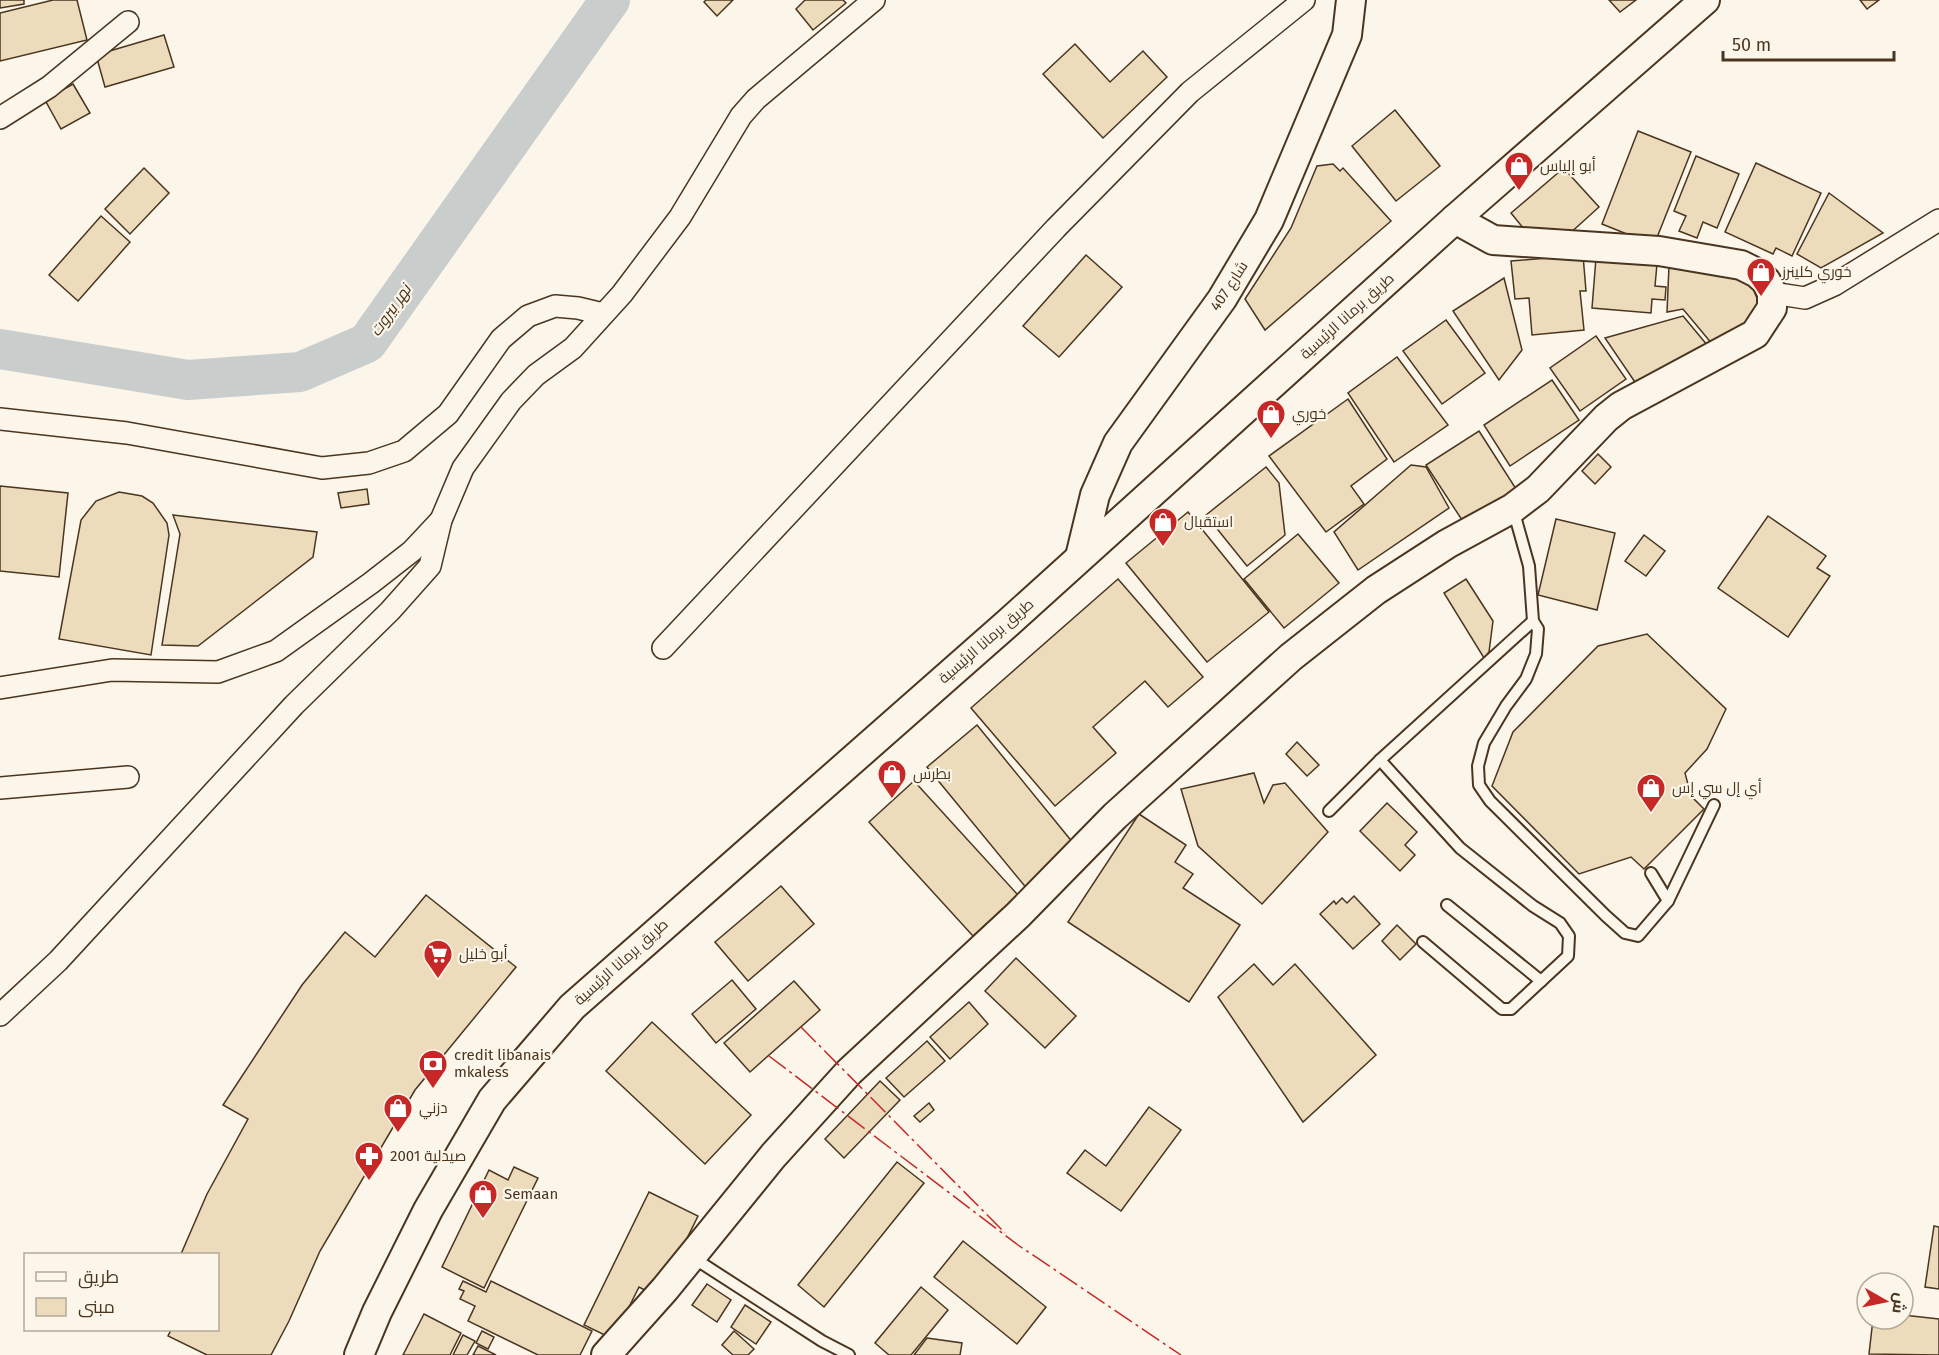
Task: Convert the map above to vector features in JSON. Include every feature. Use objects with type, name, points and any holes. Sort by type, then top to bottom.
[{"type":"street","points":[[0,1015],[58,961],[294,705],[396,604],[430,566],[441,520],[458,476],[511,401],[536,375],[573,348],[622,294],[680,217],[741,116],[775,81],[874,0]]},
{"type":"street","points":[[663,648],[1048,236],[1190,92],[1304,0]]},
{"type":"street","name":"طريق برمانا الرئيسية","points":[[359,1355],[377,1312],[428,1210],[492,1100],[572,1006],[1080,557],[1455,219],[1705,0]]},
{"type":"street","name":"شارع 407","points":[[1080,557],[1095,495],[1118,443],[1222,299],[1269,220],[1337,59],[1354,5]]},
{"type":"street","points":[[0,118],[49,87],[128,22]]},
{"type":"street","points":[[606,1355],[692,1257],[773,1156],[849,1072],[1018,915],[1132,801],[1291,657],[1376,590],[1447,544],[1513,508],[1538,489],[1584,440],[1621,406],[1755,334],[1772,308],[1772,293],[1757,273],[1741,265],[1659,251],[1493,240],[1455,219]]},
{"type":"street","points":[[1772,293],[1805,298],[1834,285],[1939,219]]},
{"type":"street","points":[[0,419],[127,433],[322,468],[369,463],[404,451],[448,414],[501,339],[528,316],[555,306],[578,308],[603,314]]},
{"type":"street","points":[[0,688],[112,670],[218,672],[276,651],[412,551],[441,520]]},
{"type":"street","points":[[0,788],[128,777]]},
{"type":"lane","points":[[1513,508],[1529,566],[1533,621],[1538,629],[1536,654],[1526,679],[1506,706],[1484,743],[1478,766],[1479,785],[1490,801],[1624,933],[1638,936],[1668,901],[1714,806]]},
{"type":"lane","points":[[1329,811],[1380,759],[1533,621]]},
{"type":"lane","points":[[1380,759],[1460,848],[1533,906],[1560,923],[1569,936],[1568,956],[1511,1009],[1502,1009],[1423,942]]},
{"type":"lane","points":[[1651,873],[1668,901]]},
{"type":"lane","points":[[1447,905],[1541,981]]},
{"type":"lane","points":[[692,1257],[822,1341],[849,1355]]},
{"type":"building","points":[[0,0],[24,0],[24,4],[0,8]]},
{"type":"building","points":[[53,0],[77,0],[87,40],[0,61],[0,13]]},
{"type":"building","points":[[706,0],[733,0],[717,16],[704,2]]},
{"type":"building","points":[[805,0],[843,0],[846,3],[813,30],[796,9]]},
{"type":"building","points":[[1609,0],[1636,0],[1620,12]]},
{"type":"building","points":[[1860,0],[1879,0],[1867,9]]},
{"type":"building","points":[[164,35],[174,67],[105,87],[96,55]]},
{"type":"building","points":[[1075,44],[1110,82],[1143,51],[1167,77],[1103,138],[1043,74]]},
{"type":"building","points":[[73,84],[90,113],[61,129],[45,100]]},
{"type":"building","points":[[1395,110],[1440,166],[1396,201],[1352,146]]},
{"type":"building","points":[[1638,131],[1691,152],[1654,245],[1602,224]]},
{"type":"building","points":[[1696,156],[1739,174],[1717,228],[1703,222],[1697,238],[1679,231],[1686,216],[1674,211]]},
{"type":"building","points":[[1756,163],[1821,193],[1792,256],[1776,248],[1773,254],[1725,232]]},
{"type":"building","points":[[1333,164],[1340,171],[1343,168],[1391,221],[1265,330],[1245,299],[1291,228],[1317,166]]},
{"type":"building","points":[[144,168],[169,193],[130,234],[105,209]]},
{"type":"building","points":[[1559,172],[1569,174],[1599,207],[1568,235],[1529,235],[1511,213]]},
{"type":"building","points":[[1829,193],[1883,233],[1821,268],[1797,254]]},
{"type":"building","points":[[101,216],[130,242],[78,301],[49,275]]},
{"type":"building","points":[[1086,255],[1122,287],[1059,357],[1023,326]]},
{"type":"building","points":[[1583,255],[1586,291],[1580,291],[1584,330],[1532,335],[1529,298],[1515,299],[1511,261]]},
{"type":"building","points":[[1596,258],[1657,264],[1655,286],[1666,287],[1665,300],[1652,299],[1651,313],[1592,308]]},
{"type":"building","points":[[1669,266],[1750,281],[1759,303],[1755,318],[1713,345],[1683,309],[1667,312]]},
{"type":"building","points":[[1504,278],[1522,350],[1499,380],[1453,311]]},
{"type":"building","points":[[1683,316],[1713,352],[1639,388],[1605,338]]},
{"type":"building","points":[[1446,320],[1485,373],[1442,404],[1403,351]]},
{"type":"building","points":[[1596,336],[1626,379],[1580,411],[1550,368]]},
{"type":"building","points":[[1397,357],[1448,425],[1394,462],[1348,393]]},
{"type":"building","points":[[1552,380],[1579,420],[1510,466],[1484,425]]},
{"type":"building","points":[[1348,399],[1387,459],[1351,486],[1364,504],[1326,532],[1269,456]]},
{"type":"building","points":[[1479,431],[1518,492],[1466,526],[1426,465]]},
{"type":"building","points":[[1598,454],[1611,467],[1595,484],[1582,471]]},
{"type":"building","points":[[1411,465],[1426,467],[1449,508],[1358,570],[1334,532]]},
{"type":"building","points":[[1266,467],[1279,483],[1285,535],[1247,566],[1206,515]]},
{"type":"building","points":[[0,486],[68,493],[59,577],[0,571]]},
{"type":"building","points":[[367,489],[369,504],[341,508],[338,493]]},
{"type":"building","points":[[119,492],[142,496],[153,503],[167,523],[169,535],[151,655],[59,639],[81,520],[96,501]]},
{"type":"building","points":[[1188,512],[1269,612],[1207,662],[1126,563]]},
{"type":"building","points":[[173,515],[317,532],[313,557],[198,646],[162,645],[180,534]]},
{"type":"building","points":[[1768,516],[1826,556],[1817,568],[1830,576],[1788,637],[1718,588]]},
{"type":"building","points":[[1556,519],[1615,533],[1597,610],[1538,595]]},
{"type":"building","points":[[1298,534],[1339,583],[1284,628],[1244,579]]},
{"type":"building","points":[[1644,535],[1665,551],[1646,576],[1625,561]]},
{"type":"building","points":[[1118,579],[1203,677],[1168,707],[1145,681],[1093,727],[1116,753],[1055,806],[971,708]]},
{"type":"building","points":[[1466,579],[1493,621],[1489,652],[1484,658],[1444,593]]},
{"type":"building","points":[[1647,634],[1726,709],[1707,749],[1685,773],[1691,796],[1704,809],[1644,869],[1631,857],[1579,874],[1492,786],[1513,732],[1598,646]]},
{"type":"building","points":[[977,725],[1078,849],[1028,890],[927,767]]},
{"type":"building","points":[[1297,742],[1319,765],[1307,776],[1286,754]]},
{"type":"building","points":[[1254,773],[1264,803],[1273,785],[1285,783],[1328,832],[1262,904],[1198,846],[1181,789]]},
{"type":"building","points":[[914,781],[1018,895],[973,936],[869,822]]},
{"type":"building","points":[[1387,803],[1417,832],[1405,845],[1415,855],[1400,871],[1360,831]]},
{"type":"building","points":[[1139,814],[1186,845],[1175,862],[1193,874],[1183,888],[1240,925],[1189,1002],[1068,922]]},
{"type":"building","points":[[781,886],[814,924],[748,981],[715,942]]},
{"type":"building","points":[[426,895],[516,967],[415,1090],[320,1251],[271,1355],[207,1355],[168,1336],[170,1331],[219,1331],[219,1253],[181,1253],[207,1194],[248,1119],[223,1105],[302,985],[345,932],[375,957]]},
{"type":"building","points":[[1354,896],[1380,924],[1353,949],[1320,914],[1334,901],[1336,904],[1342,898],[1347,903]]},
{"type":"building","points":[[1397,925],[1416,944],[1400,960],[1382,941]]},
{"type":"building","points":[[1016,958],[1076,1016],[1045,1048],[985,991]]},
{"type":"building","points":[[1254,964],[1273,985],[1295,964],[1376,1055],[1303,1122],[1218,997]]},
{"type":"building","points":[[732,980],[756,1009],[716,1043],[692,1014]]},
{"type":"building","points":[[794,981],[820,1010],[750,1072],[724,1043]]},
{"type":"building","points":[[969,1002],[988,1024],[950,1059],[930,1037]]},
{"type":"building","points":[[652,1022],[751,1115],[705,1164],[606,1071]]},
{"type":"building","points":[[927,1041],[945,1061],[904,1097],[886,1078]]},
{"type":"building","points":[[880,1081],[900,1100],[844,1158],[825,1139]]},
{"type":"building","points":[[929,1103],[934,1110],[920,1122],[914,1116]]},
{"type":"building","points":[[1149,1107],[1181,1130],[1121,1211],[1067,1173],[1085,1150],[1106,1166]]},
{"type":"building","points":[[897,1162],[924,1183],[824,1307],[798,1285]]},
{"type":"building","points":[[514,1167],[538,1178],[484,1288],[442,1267],[489,1170],[508,1180]]},
{"type":"building","points":[[649,1192],[698,1216],[658,1297],[639,1287],[613,1339],[584,1325]]},
{"type":"building","points":[[1934,1226],[1939,1227],[1939,1289],[1925,1287]]},
{"type":"building","points":[[963,1241],[1046,1307],[1017,1344],[934,1277]]},
{"type":"building","points":[[463,1281],[486,1292],[491,1281],[592,1331],[580,1355],[538,1355],[468,1321],[475,1306],[460,1299],[464,1291],[459,1289]]},
{"type":"building","points":[[707,1284],[731,1300],[717,1322],[692,1305]]},
{"type":"building","points":[[921,1287],[948,1310],[911,1355],[889,1355],[875,1343]]},
{"type":"building","points":[[745,1305],[771,1322],[756,1344],[731,1327]]},
{"type":"building","points":[[424,1314],[461,1333],[450,1355],[403,1355]]},
{"type":"building","points":[[1915,1316],[1939,1319],[1939,1355],[1869,1354],[1872,1331],[1915,1331]]},
{"type":"building","points":[[482,1331],[494,1337],[488,1349],[476,1343]]},
{"type":"building","points":[[734,1331],[754,1349],[748,1355],[733,1355],[722,1345]]},
{"type":"building","points":[[463,1335],[475,1341],[467,1355],[453,1355]]},
{"type":"building","points":[[927,1338],[962,1343],[960,1355],[914,1355]]},
{"type":"building","points":[[478,1346],[496,1355],[473,1355]]},
{"type":"waterway","name":"نهر بيروت","points":[[0,349],[188,380],[300,372],[367,343],[610,0]]},
{"type":"power","points":[[801,1027],[1005,1233]]},
{"type":"power","points":[[769,1056],[1018,1245],[1181,1355]]},
{"type":"place","name":"أبو إلياس","points":[[1519,192]]},
{"type":"place","name":"خوري كلينرز","points":[[1761,298]]},
{"type":"place","name":"خوري","points":[[1271,440]]},
{"type":"place","name":"استقبال","points":[[1163,548]]},
{"type":"place","name":"بطرس","points":[[892,800]]},
{"type":"place","name":"أي إل سي إس","points":[[1651,814]]},
{"type":"place","name":"أبو خليل","points":[[438,980]]},
{"type":"place","name":"credit libanais mkaless","points":[[433,1090]]},
{"type":"place","name":"دزني","points":[[398,1134]]},
{"type":"place","name":"صيدلية 2001","points":[[369,1182]]},
{"type":"place","name":"Semaan","points":[[483,1220]]}]
